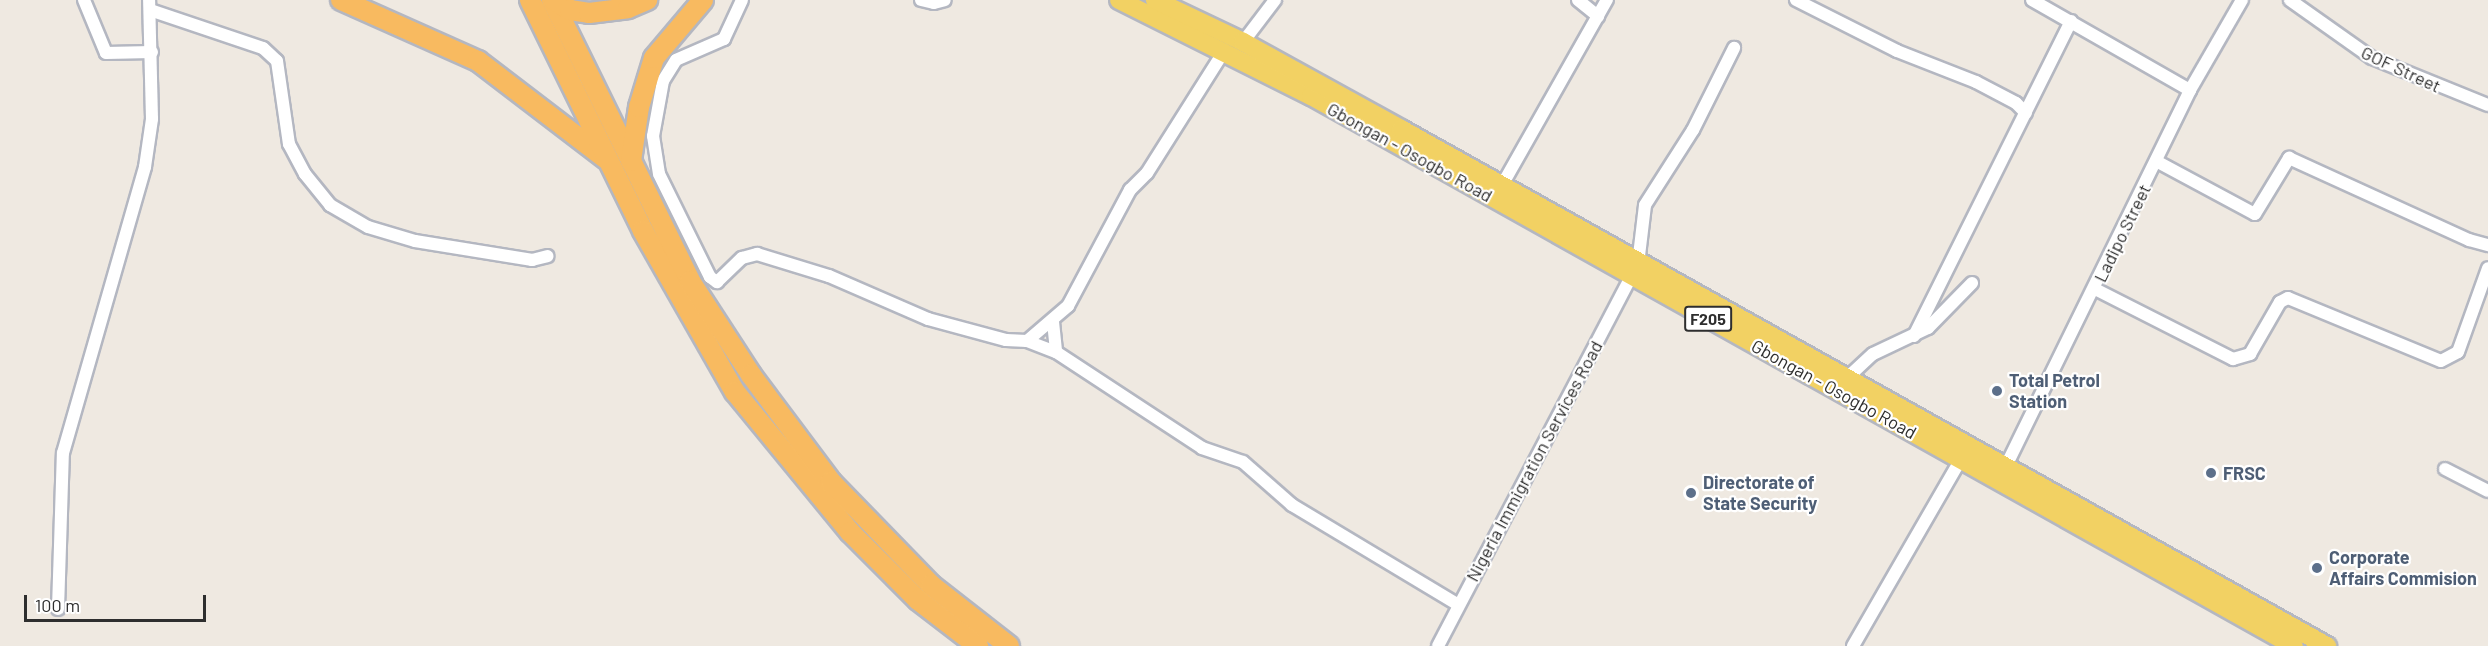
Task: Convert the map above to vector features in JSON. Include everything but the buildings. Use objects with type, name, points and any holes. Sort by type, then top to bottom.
[{"type":"highway","points":[[340,0],[478,61],[609,162]]},
{"type":"highway","points":[[530,0],[644,231],[735,392],[850,532],[918,600],[978,646]]},
{"type":"highway","points":[[553,0],[570,10],[589,13],[628,8],[647,0]]},
{"type":"highway","points":[[553,0],[690,281],[751,375],[831,482],[931,585],[1009,646]]},
{"type":"highway","points":[[631,161],[641,98],[654,58],[703,0]]},
{"type":"main road","name":"Gbongan - Osogbo Road","points":[[1119,0],[1224,51],[1635,270],[1846,378],[2327,646]]},
{"type":"main road","name":"Gbongan - Osogbo Road","points":[[1155,0],[1243,42],[1501,187],[1635,270],[1960,460],[2294,646]]},
{"type":"street","points":[[84,0],[106,53],[152,52]]},
{"type":"street","points":[[742,0],[724,39],[676,60],[663,81],[653,136],[659,174],[710,278],[717,282],[742,258],[757,254],[829,276],[928,319],[1006,340],[1026,340],[1056,352],[1202,448],[1243,462],[1292,505],[1457,604]]},
{"type":"street","points":[[921,0],[945,0]]},
{"type":"street","points":[[1243,42],[1275,0]]},
{"type":"street","points":[[1578,0],[1598,16]]},
{"type":"street","points":[[1501,187],[1607,0]]},
{"type":"street","points":[[1797,0],[1897,51],[1976,82],[2016,103],[2026,113]]},
{"type":"street","points":[[2032,0],[2190,90]]},
{"type":"street","name":"Ladipo Street","points":[[2005,468],[2095,289],[2190,90],[2242,0]]},
{"type":"street","name":"GOF Street","points":[[2290,0],[2372,58],[2488,105]]},
{"type":"street","points":[[58,609],[63,453],[145,166],[152,119],[150,5],[263,48],[277,61],[289,144],[305,174],[330,205],[368,227],[415,240],[532,260],[548,256]]},
{"type":"street","points":[[1914,336],[2071,21]]},
{"type":"street","points":[[1635,270],[1645,205],[1693,130],[1734,48]]},
{"type":"street","points":[[1026,340],[1053,322],[1068,306],[1130,190],[1147,173],[1224,51]]},
{"type":"street","points":[[2156,161],[2255,214],[2289,158],[2450,231],[2488,244]]},
{"type":"street","points":[[2095,289],[2233,359],[2250,354],[2280,302],[2288,298],[2441,361],[2458,352],[2488,268]]},
{"type":"street","name":"Nigeria Immigration Services Road","points":[[1438,646],[1457,604],[1635,270]]},
{"type":"street","points":[[1846,378],[1873,354],[1914,336],[1950,310],[1972,283]]},
{"type":"street","points":[[1053,322],[1056,352]]},
{"type":"street","points":[[1853,646],[1960,460]]},
{"type":"street","points":[[2445,469],[2488,491]]},
{"type":"place","name":"Total Petrol Station","points":[[1997,391]]},
{"type":"place","name":"FRSC","points":[[2211,473]]},
{"type":"place","name":"Directorate of State Security","points":[[1691,493]]},
{"type":"place","name":"Corporate Affairs Commision","points":[[2317,568]]}]
